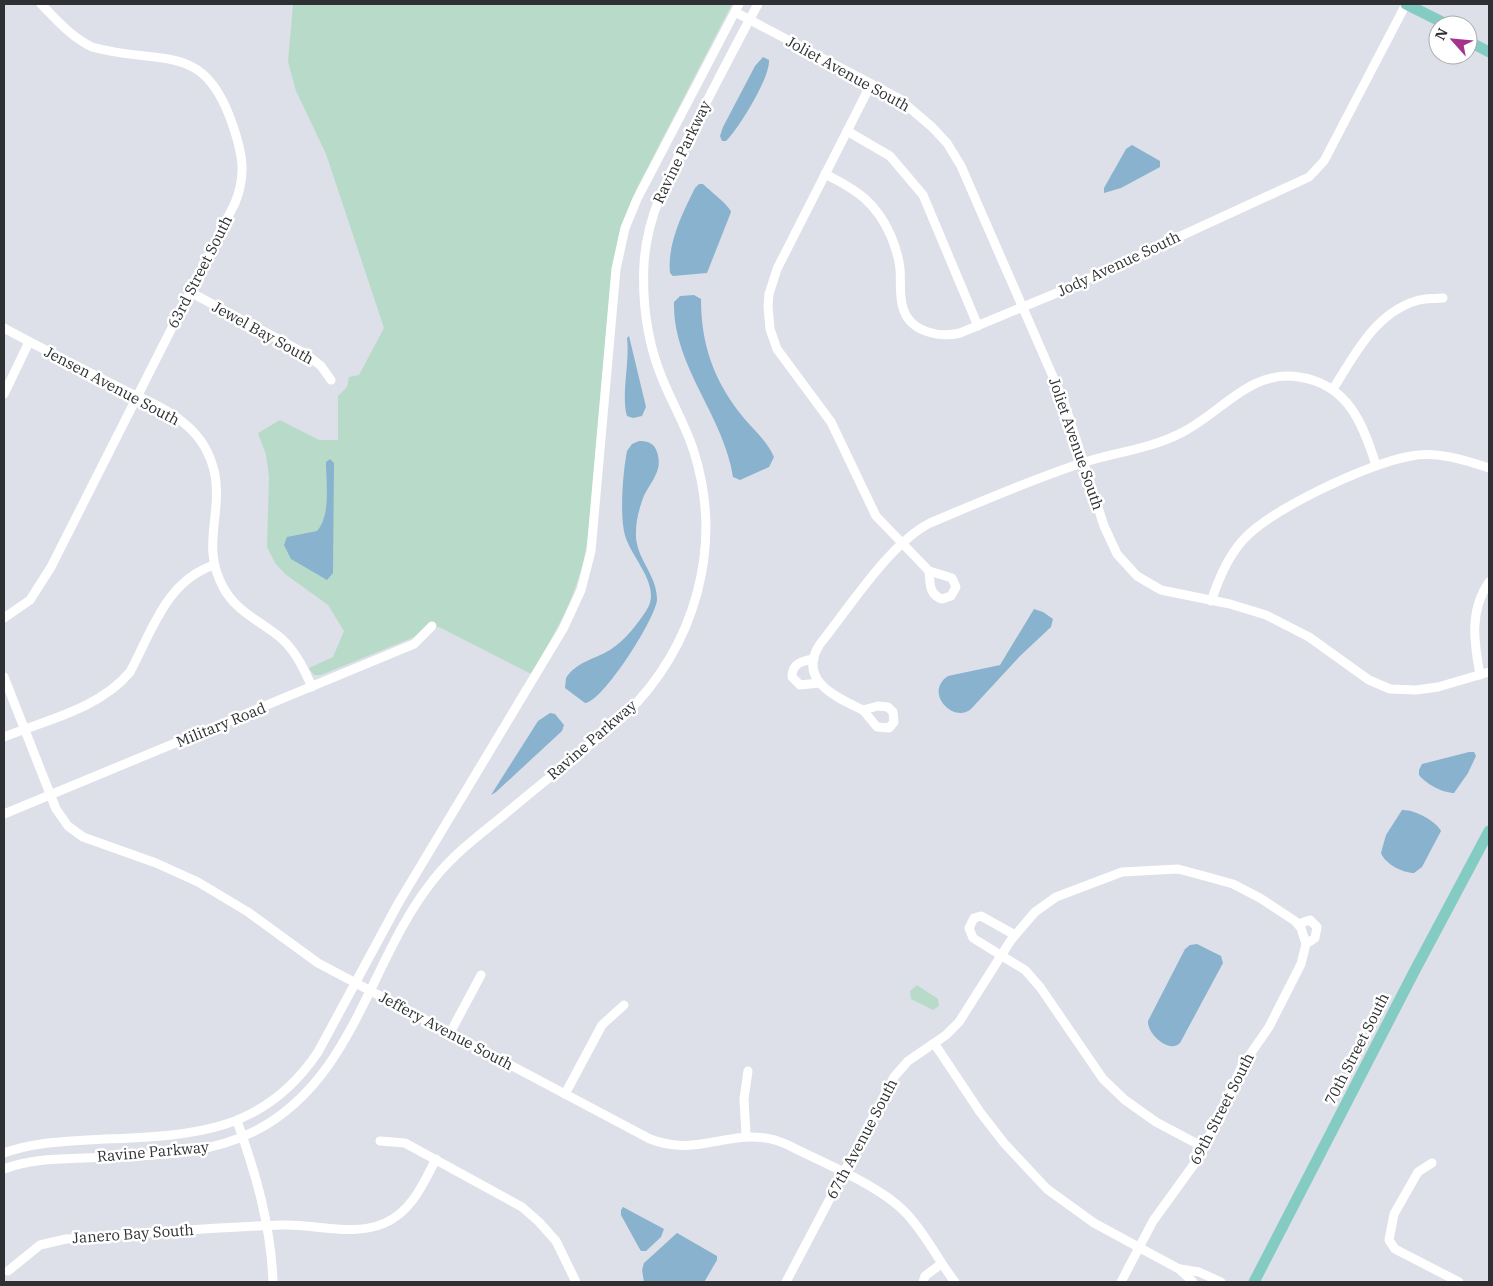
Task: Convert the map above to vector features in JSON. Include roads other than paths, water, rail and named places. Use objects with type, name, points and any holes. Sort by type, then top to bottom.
[{"type":"main road","points":[[1409,5],[1428,19]]},
{"type":"main road","points":[[1409,5],[1428,15]]},
{"type":"main road","name":"70th Street South","points":[[1254,1282],[1489,831]]},
{"type":"street","name":"63rd Street South","points":[[4,618],[30,600],[43,581],[235,203],[243,180],[242,154],[232,122],[216,86],[206,75],[177,61],[160,57],[106,51],[92,47],[80,41],[64,28],[41,4]]},
{"type":"street","name":"Ravine Parkway","points":[[4,1170],[41,1160],[186,1152],[215,1146],[243,1137],[286,1112],[313,1086],[339,1050],[417,902],[442,869],[457,854],[637,703],[668,663],[688,622],[698,594],[704,561],[706,532],[704,496],[694,452],[662,378],[650,338],[644,294],[645,256],[652,218],[666,180],[758,4]]},
{"type":"street","name":"Jody Avenue South","points":[[825,174],[863,196],[884,223],[897,254],[901,300],[908,318],[926,331],[940,336],[960,333],[1021,308],[1309,177],[1324,161],[1409,5]]},
{"type":"street","name":"Ravine Parkway","points":[[4,1153],[52,1142],[183,1135],[219,1128],[237,1121],[270,1101],[301,1074],[318,1052],[399,902],[563,630],[576,603],[591,551],[615,277],[622,240],[644,185],[737,8]]},
{"type":"street","name":"Joliet Avenue South","points":[[737,8],[749,20],[898,98],[916,111],[946,143],[964,175],[1064,402],[1104,526],[1117,554],[1137,576],[1161,590],[1230,604],[1274,620],[1309,637],[1369,680],[1390,688],[1406,690],[1438,687],[1486,675]]},
{"type":"street","points":[[871,84],[777,269],[769,294],[770,329],[782,357],[831,422],[870,507],[900,544],[929,572]]},
{"type":"street","points":[[847,131],[890,156],[923,195],[978,326]]},
{"type":"street","name":"Jewel Bay South","points":[[190,292],[306,354],[320,366],[331,380]]},
{"type":"street","points":[[1333,389],[1366,338],[1381,321],[1399,308],[1415,301],[1443,298]]},
{"type":"street","points":[[4,328],[29,342],[4,394]]},
{"type":"street","name":"Jensen Avenue South","points":[[29,342],[137,396],[185,424],[202,442],[209,456],[216,485],[212,538],[214,565],[219,580],[232,602],[241,611],[288,645],[302,665],[312,687]]},
{"type":"street","points":[[863,710],[828,692],[819,683],[814,659],[820,644],[900,544],[930,523],[1083,463],[1146,448],[1192,427],[1246,388],[1264,380],[1279,377],[1301,377],[1333,389],[1350,405],[1360,420],[1376,465]]},
{"type":"street","points":[[1211,601],[1231,556],[1260,524],[1331,485],[1376,465],[1413,455],[1450,456],[1489,468]]},
{"type":"street","points":[[4,737],[86,705],[121,683],[130,672],[172,593],[195,572],[214,565]]},
{"type":"street","points":[[1486,675],[1475,647],[1474,620],[1477,604],[1489,582]]},
{"type":"street","name":"Military Road","points":[[4,814],[414,644],[432,626]]},
{"type":"street","points":[[814,659],[797,664],[793,669],[792,677],[800,685],[819,683]]},
{"type":"street","name":"Jeffery Avenue South","points":[[4,678],[49,795],[68,826],[83,837],[156,863],[198,882],[248,912],[305,955],[644,1137],[670,1146],[700,1146],[746,1136],[765,1137],[780,1141],[843,1173],[888,1198],[903,1210],[917,1226],[955,1282]]},
{"type":"street","name":"67th Avenue South","points":[[786,1282],[894,1077],[913,1057],[934,1043],[959,1022],[1015,935],[1035,912],[1056,898],[1122,872],[1178,869],[1232,884],[1260,898],[1298,924]]},
{"type":"street","points":[[1015,935],[984,916],[977,916],[972,920],[969,928],[971,936],[1025,970],[1040,987],[1103,1079],[1125,1100],[1156,1122],[1205,1148]]},
{"type":"street","points":[[1310,920],[1318,929],[1315,938],[1306,944],[1298,924],[1310,920]]},
{"type":"street","name":"69th Street South","points":[[1122,1282],[1138,1247],[1156,1216],[1186,1177],[1205,1148],[1242,1066],[1269,1027],[1304,958],[1306,944]]},
{"type":"street","points":[[450,1033],[481,975]]},
{"type":"street","points":[[565,1094],[602,1025],[624,1005]]},
{"type":"street","points":[[934,1043],[980,1112],[1022,1165],[1068,1205],[1138,1247],[1180,1269],[1193,1282]]},
{"type":"street","points":[[746,1136],[744,1095],[748,1071]]},
{"type":"street","points":[[237,1121],[257,1181],[267,1225],[273,1282]]},
{"type":"street","points":[[380,1141],[402,1142],[507,1197],[531,1214],[556,1241],[576,1282]]},
{"type":"street","name":"Janero Bay South","points":[[8,1271],[30,1251],[55,1240],[267,1225],[310,1225],[358,1230],[383,1224],[397,1216],[410,1204],[436,1159]]},
{"type":"street","points":[[1432,1163],[1418,1172],[1394,1214],[1388,1240],[1395,1249],[1458,1282]]},
{"type":"street","points":[[923,1282],[926,1276],[942,1264]]},
{"type":"street","points":[[1180,1269],[1199,1272],[1221,1282]]},
{"type":"water","points":[[763,57],[769,60],[765,78],[753,102],[732,135],[726,141],[722,141],[720,136],[723,127],[755,66]]},
{"type":"water","points":[[1132,145],[1160,161],[1160,167],[1121,188],[1104,193],[1104,188],[1126,149]]},
{"type":"water","points":[[699,184],[703,184],[731,212],[707,273],[673,276],[670,273],[670,262],[676,229],[695,188]]},
{"type":"water","points":[[694,295],[701,299],[703,332],[717,376],[733,403],[764,441],[774,457],[769,467],[740,480],[733,477],[720,433],[689,369],[681,347],[676,325],[674,302],[680,296]]},
{"type":"water","points":[[629,336],[646,407],[642,416],[633,418],[627,416],[625,407],[627,338]]},
{"type":"water","points":[[639,441],[648,442],[652,445],[656,449],[659,459],[657,472],[641,504],[636,531],[638,549],[656,590],[655,609],[639,640],[615,675],[593,699],[585,703],[565,688],[566,678],[580,664],[610,650],[621,642],[639,622],[650,601],[651,591],[648,581],[627,541],[622,513],[622,491],[627,451],[632,444]]},
{"type":"water","points":[[330,459],[334,463],[333,573],[327,580],[291,559],[284,545],[287,537],[317,531],[321,525],[327,498],[326,462]]},
{"type":"water","points":[[1034,609],[1043,612],[1053,619],[1051,627],[1020,656],[971,709],[964,713],[950,710],[940,698],[939,690],[941,683],[948,676],[1000,665]]},
{"type":"water","points":[[550,713],[555,714],[564,725],[562,731],[491,795],[538,721]]},
{"type":"water","points":[[1474,752],[1476,756],[1468,773],[1454,793],[1435,787],[1419,775],[1422,764]]},
{"type":"water","points":[[1402,810],[1412,811],[1424,816],[1441,831],[1422,867],[1414,873],[1395,867],[1386,861],[1381,853],[1386,835]]},
{"type":"water","points":[[1197,944],[1221,956],[1223,963],[1180,1043],[1170,1046],[1155,1037],[1148,1021],[1185,949],[1190,945]]},
{"type":"water","points":[[623,1207],[664,1229],[661,1237],[646,1251],[641,1251],[621,1215]]},
{"type":"water","points":[[677,1233],[717,1256],[717,1260],[704,1282],[644,1282],[642,1270],[644,1263]]}]
